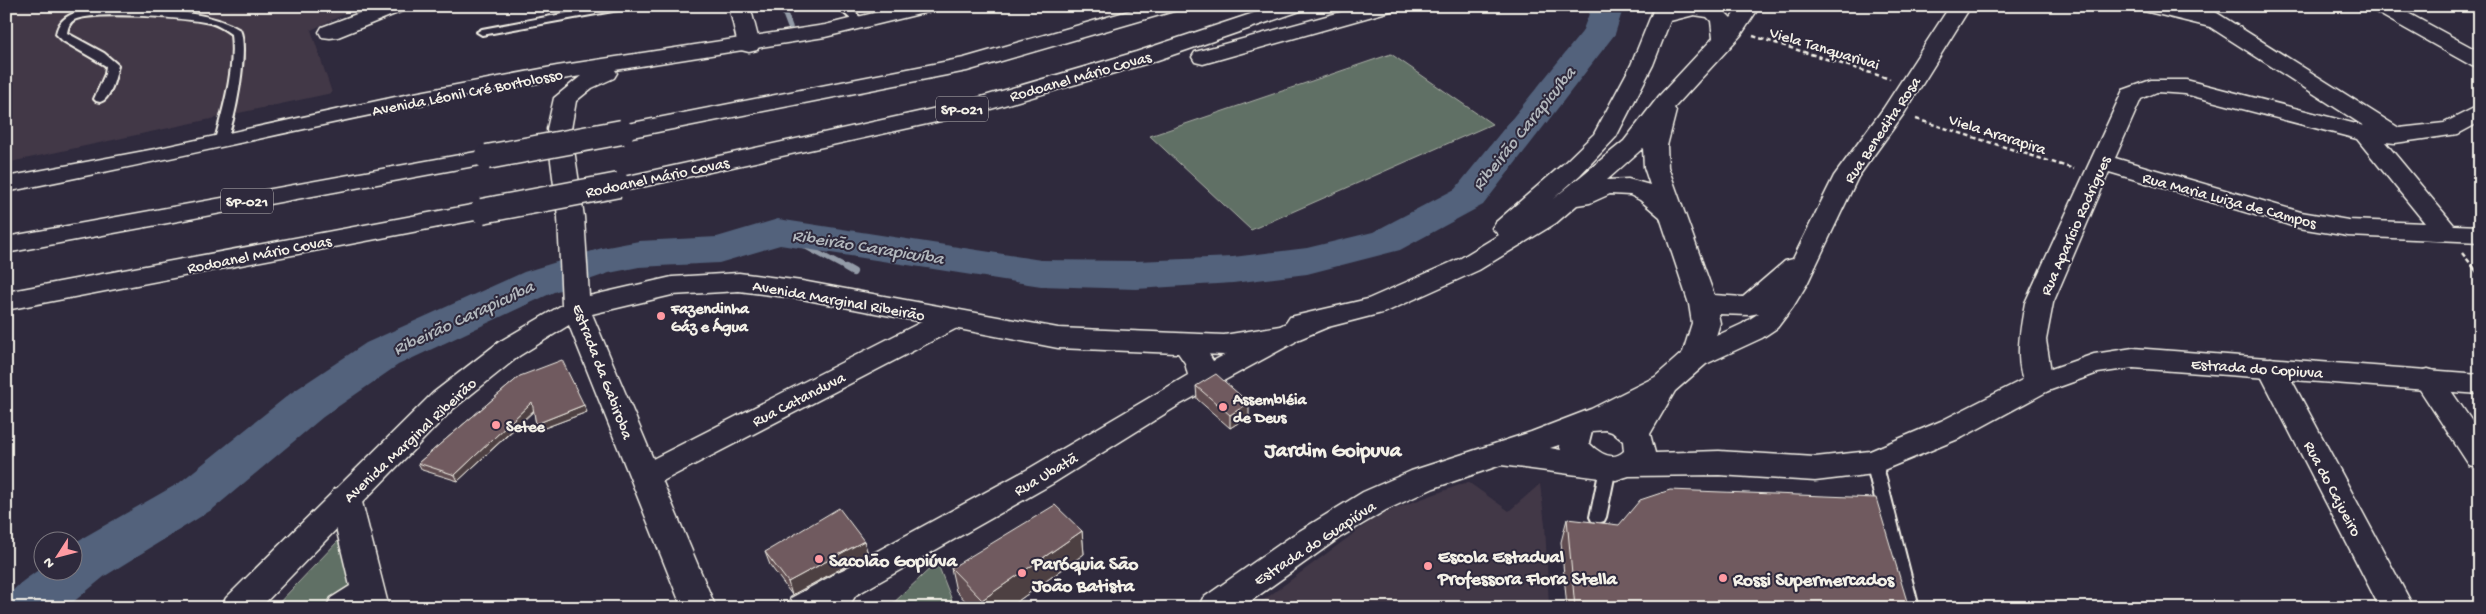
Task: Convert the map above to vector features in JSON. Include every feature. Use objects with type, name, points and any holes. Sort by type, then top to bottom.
[{"type":"main road","points":[[330,32],[398,6]]},
{"type":"main road","points":[[739,6],[749,44]]},
{"type":"main road","points":[[825,31],[848,12],[879,6]]},
{"type":"main road","points":[[559,129],[578,101],[604,85],[624,79],[898,29],[926,18],[931,6]]},
{"type":"main road","name":"Avenida Léonil Cré Bortolosso","points":[[6,185],[155,156],[221,140],[414,100],[557,73],[825,31],[931,6]]},
{"type":"main road","name":"SP-021","points":[[6,245],[622,132],[966,64],[1170,6]]},
{"type":"main road","name":"Rodoanel Mário Covas","points":[[6,301],[619,185],[969,108],[1144,57],[1296,6]]},
{"type":"main road","points":[[969,108],[1192,59],[1387,6]]},
{"type":"main road","points":[[1663,14],[1693,6],[1711,10],[1724,20],[1728,35]]},
{"type":"main road","points":[[1547,217],[1632,146],[1667,101],[1728,35],[1750,6]]},
{"type":"main road","name":"Rua Benedita Rosa","points":[[1589,421],[1665,384],[1696,357],[1752,331],[1767,321],[1794,284],[1846,176],[1894,112],[1909,85],[1961,6]]},
{"type":"main road","points":[[2147,6],[2219,24]]},
{"type":"main road","points":[[2191,6],[2396,136]]},
{"type":"main road","points":[[2379,6],[2480,61]]},
{"type":"main road","points":[[1663,14],[1666,38],[1654,78],[1631,114],[1629,129],[1632,146],[1669,210]]},
{"type":"main road","points":[[1404,292],[1499,234],[1571,170],[1604,137],[1642,65],[1663,14]]},
{"type":"main road","name":"Estrada da Gabiroba","points":[[649,59],[612,70],[574,89],[565,98],[559,129],[573,245],[575,295],[699,608]]},
{"type":"main road","name":"Rua Aparício Rodrigues","points":[[2038,384],[2032,340],[2039,303],[2131,96],[2143,88],[2162,84],[2224,96],[2365,134],[2396,136],[2450,129],[2480,112]]},
{"type":"main road","points":[[1667,101],[1655,146],[1656,167],[1669,210],[1703,304],[1706,323],[1696,357]]},
{"type":"main road","points":[[2365,134],[2445,231]]},
{"type":"main road","name":"Rua Maria Luiza de Campos","points":[[2099,169],[2299,220],[2348,228],[2480,234]]},
{"type":"main road","points":[[1285,334],[1318,322],[1376,306],[1470,264],[1594,190],[1623,185],[1649,192],[1669,210]]},
{"type":"main road","name":"Rua Benedita Rosa","points":[[1703,304],[1749,306],[1808,255]]},
{"type":"main road","name":"Avenida Marginal Ribeirão","points":[[238,608],[345,498],[451,395],[575,295],[612,298],[672,286],[739,282],[802,290],[1058,338],[1224,345],[1285,334]]},
{"type":"main road","name":"Rua Catanduva","points":[[646,476],[951,319]]},
{"type":"main road","points":[[1203,378],[1199,361],[1191,344],[1225,335],[1318,322]]},
{"type":"main road","name":"Rua Ubatã","points":[[803,608],[838,596],[1203,378],[1285,334]]},
{"type":"main road","name":"Estrada do Copiuva","points":[[2038,384],[2094,364],[2133,358],[2480,384]]},
{"type":"main road","name":"Rua do Cajueiro","points":[[2271,368],[2397,608]]},
{"type":"main road","points":[[2428,380],[2480,457]]},
{"type":"main road","name":"Rua Benedita Rosa","points":[[1636,435],[1665,384]]},
{"type":"main road","points":[[1719,463],[1636,435],[1624,425],[1611,420],[1589,421],[1575,430],[1574,445],[1587,460],[1612,466],[1719,463],[1815,469],[1874,462],[1952,429],[2038,384]]},
{"type":"main road","name":"Estrada do Guapiúva","points":[[1215,608],[1352,514],[1416,482],[1501,454],[1589,421]]},
{"type":"main road","points":[[1612,466],[1640,452],[1636,435]]},
{"type":"main road","name":"Estrada do Guapiúva","points":[[1501,454],[1612,466]]},
{"type":"main road","points":[[345,498],[361,603]]},
{"type":"lane","points":[[482,32],[624,6]]},
{"type":"lane","points":[[100,99],[111,74],[112,65],[103,56],[66,39],[61,34],[62,26],[67,20],[89,10],[204,18],[223,23],[236,32],[239,44],[233,92],[221,140]]},
{"type":"lane","points":[[1874,462],[1911,608]]},
{"type":"lane","points":[[1598,517],[1612,466]]},
{"type":"path","name":"Viela Tanquarivai","points":[[1728,35],[1909,85]]},
{"type":"path","name":"Viela Ararapira","points":[[1894,112],[2099,169]]},
{"type":"shaded area","points":[[6,6],[361,6],[311,30],[332,93],[6,163]]},
{"type":"shaded area","name":"Escola Estadual Professora Flora Stella","points":[[1468,482],[1509,511],[1540,484],[1545,524],[1549,608],[1253,608],[1380,514]]},
{"type":"green space","points":[[1391,54],[1492,124],[1251,230],[1150,136]]},
{"type":"green space","points":[[339,540],[354,591],[326,608],[274,608]]},
{"type":"green space","points":[[937,562],[955,608],[888,608]]},
{"type":"building","name":"Setee","points":[[562,360],[584,405],[536,424],[532,402],[455,475],[418,463],[520,376]]},
{"type":"building","points":[[1216,374],[1249,403],[1230,415],[1196,386]]},
{"type":"building","name":"Rossi Supermercados","points":[[1670,490],[1876,498],[1909,608],[1575,608],[1567,519],[1619,525],[1640,500]]},
{"type":"building","points":[[1055,505],[1082,531],[982,600],[951,568]]},
{"type":"building","name":"Sacolão Gopiúva","points":[[839,508],[864,541],[788,582],[765,552]]},
{"type":"waterway","points":[[782,6],[790,27]]},
{"type":"waterway","name":"Ribeirão Carapicuíba","points":[[29,608],[87,561],[196,496],[307,405],[382,354],[539,282],[602,261],[639,254],[719,250],[778,232],[1041,273],[1136,275],[1233,270],[1307,261],[1386,241],[1469,197],[1598,34],[1608,6]]},
{"type":"waterway","points":[[778,232],[848,269]]},
{"type":"waterway","points":[[846,268],[853,272]]},
{"type":"place","name":"Fazendinha Gáz e Água","points":[[661,316]]},
{"type":"place","name":"Assembléia de Deus","points":[[1223,407]]},
{"type":"place","name":"Setee","points":[[496,425]]},
{"type":"place","name":"Sacolão Gopiúva","points":[[819,559]]},
{"type":"place","name":"Escola Estadual Professora Flora Stella","points":[[1428,566]]},
{"type":"place","name":"Paróquia São João Batista","points":[[1022,573]]},
{"type":"place","name":"Rossi Supermercados","points":[[1723,578]]},
{"type":"district","name":"Jardim Goipuva","points":[[1333,449]]}]
